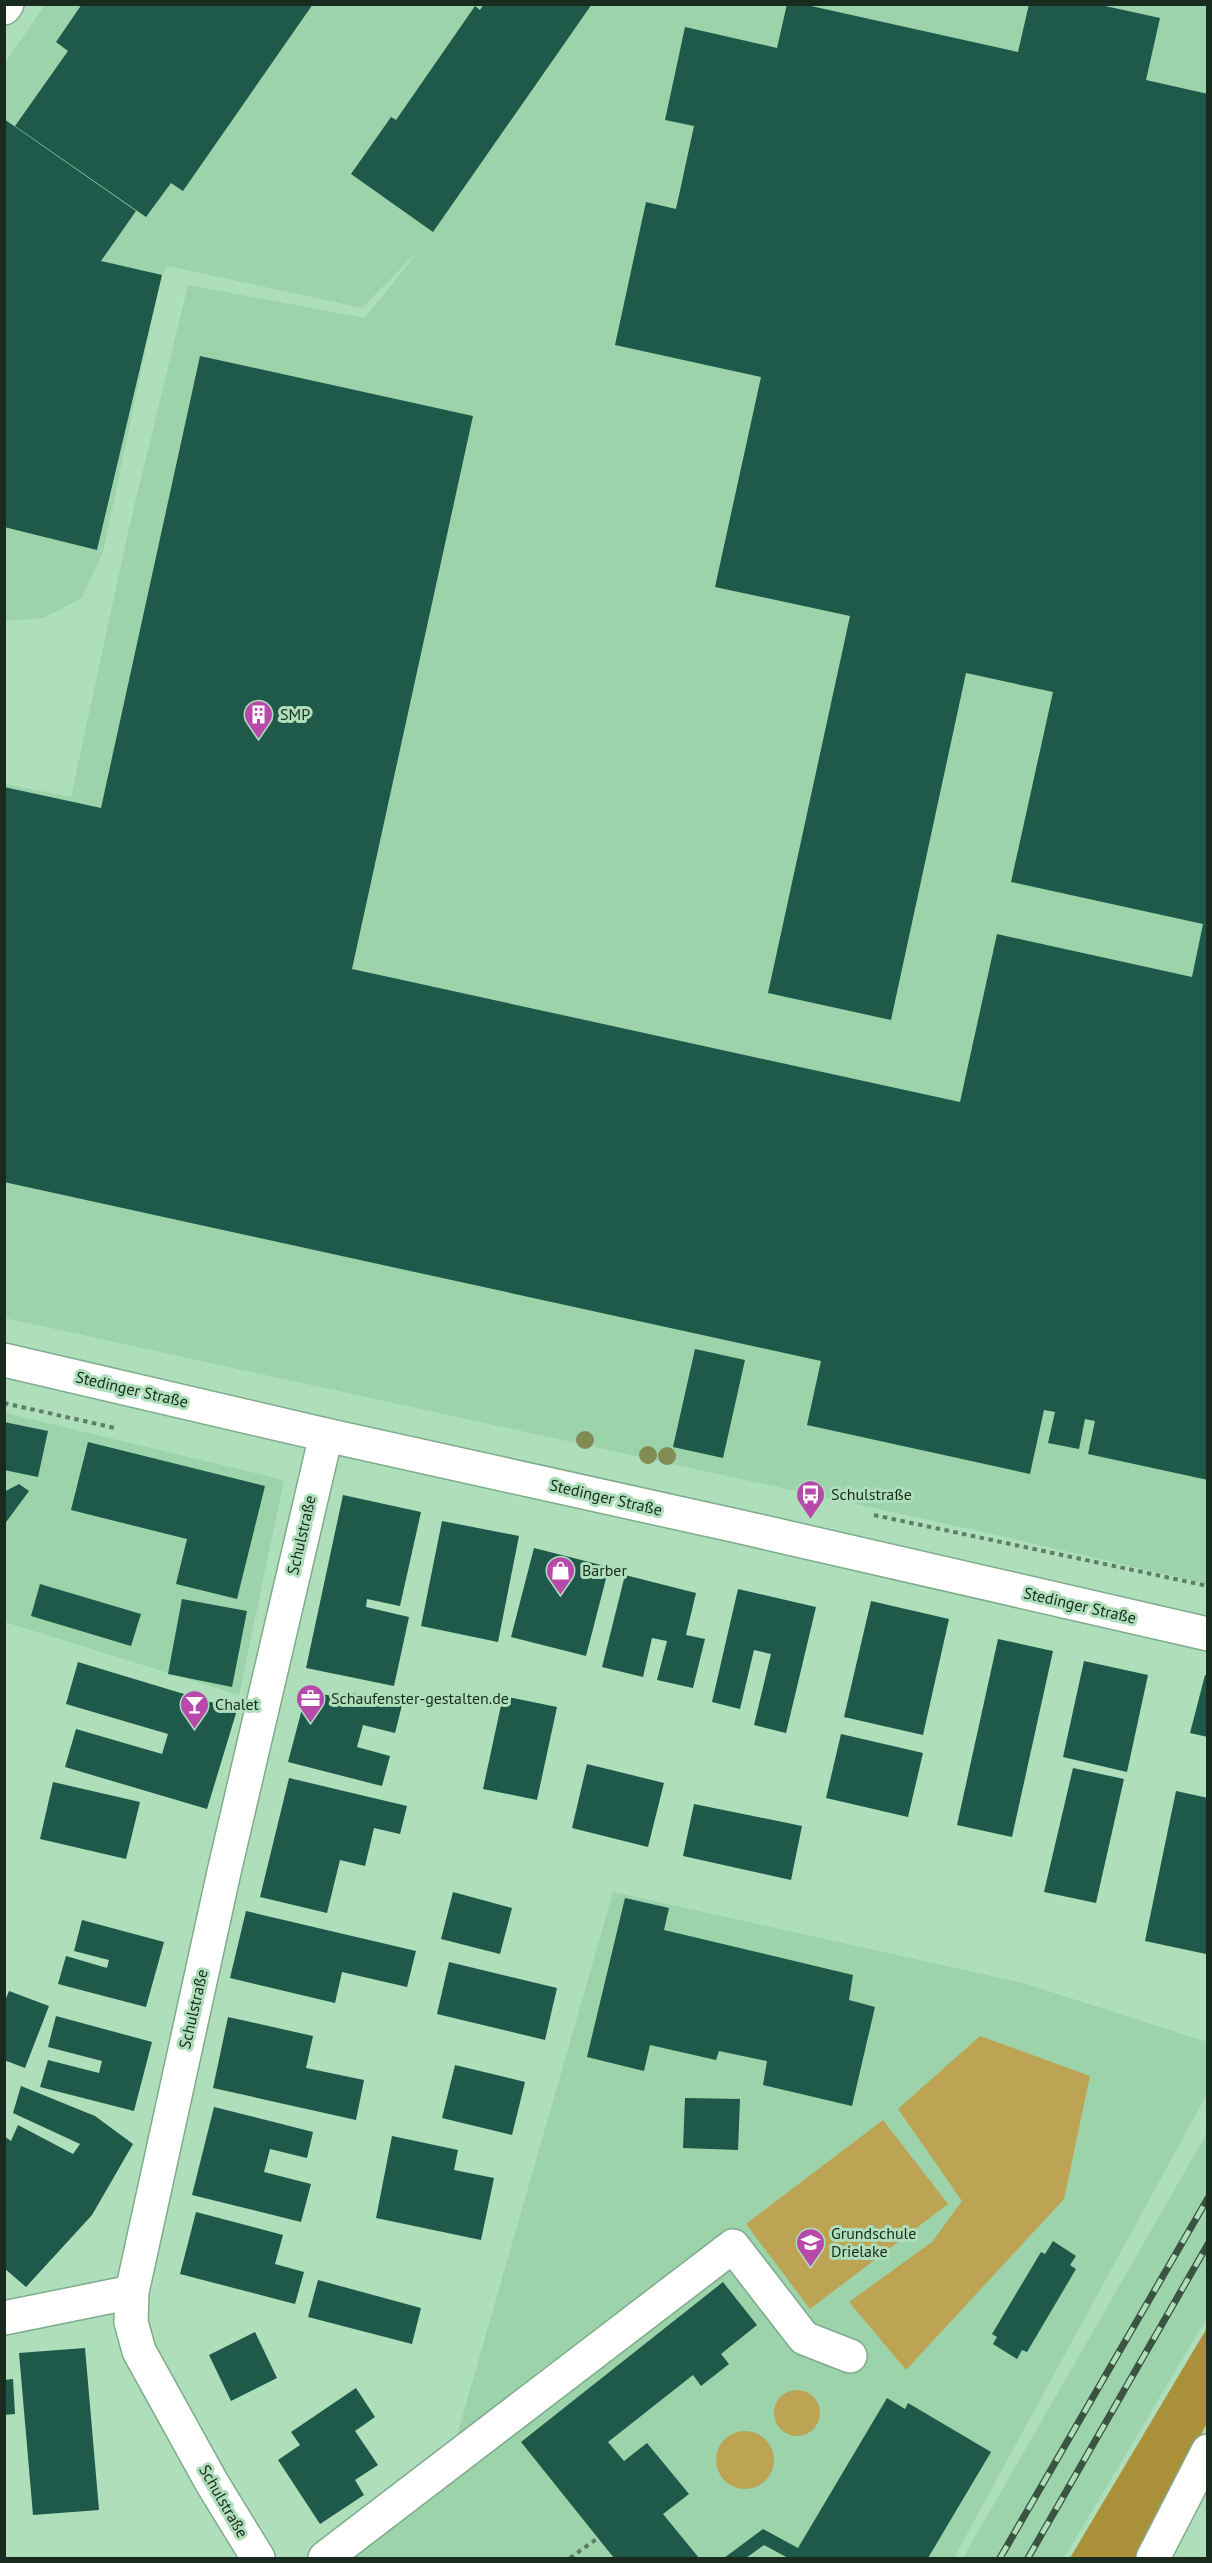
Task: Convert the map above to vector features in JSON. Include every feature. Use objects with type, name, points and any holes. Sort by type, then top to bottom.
[{"type":"street","name":"Stedinger Straße","points":[[4,1360],[1208,1634]]},
{"type":"street","name":"Schulstraße","points":[[258,2559],[212,2483],[139,2351],[131,2322],[132,2292],[221,1883],[326,1435]]},
{"type":"street","points":[[325,2559],[734,2246],[804,2338],[850,2356]]},
{"type":"street","points":[[4,2318],[132,2292]]},
{"type":"street","points":[[1153,2559],[1208,2451]]},
{"type":"path","points":[[570,2559],[598,2538]]},
{"type":"shaded area","points":[[687,4],[690,6],[692,4],[1207,5],[1207,1584],[979,1531],[5,1318],[5,784],[71,797],[129,528],[188,285],[365,318],[421,248],[362,308],[168,266],[162,275],[103,552],[82,598],[43,618],[5,621],[5,63],[45,5]]},
{"type":"shaded area","points":[[5,1413],[284,1480],[239,1695],[5,1622]]},
{"type":"shaded area","name":"Grundschule Drielake","points":[[613,1892],[1023,1983],[1207,2042],[1207,2094],[954,2558],[307,2557],[456,2439]]},
{"type":"shaded area","points":[[980,2036],[1090,2076],[1064,2199],[906,2370],[849,2302],[932,2242],[962,2201],[898,2109]]},
{"type":"shaded area","points":[[883,2120],[948,2204],[810,2309],[746,2224]]},
{"type":"shaded area","points":[[1207,2133],[1207,2318],[1064,2558],[963,2558]]},
{"type":"shaded area","points":[[1207,2328],[1207,2423],[1137,2558],[1070,2558]]},
{"type":"shaded area","points":[[797,2390],[813,2397],[820,2413],[813,2429],[797,2436],[781,2429],[774,2413],[781,2397]]},
{"type":"shaded area","points":[[745,2431],[756,2433],[769,2444],[774,2460],[772,2471],[761,2484],[745,2489],[734,2487],[721,2476],[716,2460],[718,2449],[729,2436]]},
{"type":"building","points":[[82,4],[313,4],[183,191],[171,183],[146,217],[15,126],[68,51],[56,42]]},
{"type":"building","points":[[484,4],[592,4],[433,232],[351,174],[391,117],[396,120],[475,6],[480,10]]},
{"type":"building","name":"SMP","points":[[787,4],[802,4],[1018,52],[1029,4],[1096,4],[1160,18],[1146,80],[1208,94],[1208,1480],[1088,1454],[1095,1421],[1085,1419],[1079,1449],[1048,1443],[1055,1412],[1044,1410],[1030,1474],[807,1425],[821,1361],[4,1182],[4,787],[101,808],[200,356],[473,416],[352,969],[960,1102],[997,934],[1192,977],[1203,924],[1011,882],[1053,692],[966,673],[891,1020],[768,993],[850,616],[715,587],[761,377],[615,345],[646,202],[676,209],[694,126],[665,120],[685,27],[777,48]]},
{"type":"building","points":[[4,119],[136,211],[101,261],[162,275],[97,550],[4,527]]},
{"type":"building","points":[[695,1349],[745,1360],[723,1458],[673,1447]]},
{"type":"building","points":[[4,1422],[48,1431],[38,1477],[4,1470]]},
{"type":"building","points":[[88,1442],[265,1486],[237,1599],[176,1584],[187,1539],[71,1510]]},
{"type":"building","points":[[19,1484],[29,1491],[4,1525],[4,1492]]},
{"type":"building","points":[[343,1495],[421,1512],[400,1606],[367,1599],[366,1607],[409,1617],[394,1686],[306,1668]]},
{"type":"building","points":[[442,1521],[519,1536],[498,1642],[421,1626]]},
{"type":"building","points":[[534,1548],[609,1567],[586,1656],[511,1637]]},
{"type":"building","points":[[625,1575],[696,1593],[686,1635],[705,1639],[693,1688],[657,1680],[667,1641],[652,1638],[643,1677],[602,1667]]},
{"type":"building","points":[[40,1584],[141,1614],[131,1646],[31,1616]]},
{"type":"building","points":[[738,1589],[816,1607],[786,1733],[754,1725],[771,1654],[754,1650],[740,1709],[712,1702]]},
{"type":"building","points":[[182,1599],[247,1611],[232,1687],[168,1674]]},
{"type":"building","points":[[871,1601],[949,1619],[923,1735],[844,1717]]},
{"type":"building","points":[[998,1639],[1053,1651],[1012,1837],[957,1825]]},
{"type":"building","points":[[1084,1661],[1148,1675],[1127,1772],[1063,1757]]},
{"type":"building","points":[[78,1662],[237,1710],[207,1809],[65,1767],[76,1729],[162,1754],[168,1734],[66,1704]]},
{"type":"building","points":[[1205,1675],[1208,1676],[1208,1737],[1190,1733]]},
{"type":"building","points":[[307,1690],[351,1701],[353,1693],[402,1705],[395,1733],[363,1725],[357,1747],[390,1756],[382,1786],[288,1762]]},
{"type":"building","points":[[503,1696],[557,1707],[537,1800],[483,1789]]},
{"type":"building","points":[[841,1734],[923,1753],[908,1817],[826,1798]]},
{"type":"building","points":[[587,1764],[664,1783],[648,1847],[572,1828]]},
{"type":"building","points":[[1073,1768],[1124,1779],[1096,1903],[1044,1892]]},
{"type":"building","points":[[289,1778],[407,1806],[400,1834],[374,1828],[365,1866],[340,1860],[327,1913],[260,1897]]},
{"type":"building","points":[[53,1782],[140,1802],[126,1859],[40,1839]]},
{"type":"building","points":[[1176,1791],[1208,1798],[1206,1954],[1145,1941]]},
{"type":"building","points":[[694,1804],[802,1826],[791,1880],[683,1856]]},
{"type":"building","points":[[453,1892],[512,1908],[500,1954],[441,1939]]},
{"type":"building","points":[[625,1898],[669,1908],[664,1930],[853,1975],[849,2000],[875,2007],[852,2106],[763,2085],[767,2061],[719,2051],[716,2060],[650,2045],[644,2071],[587,2057]]},
{"type":"building","points":[[246,1911],[416,1951],[407,1987],[342,1972],[335,2003],[230,1978]]},
{"type":"building","points":[[82,1920],[164,1942],[146,2007],[58,1984],[66,1956],[107,1968],[109,1960],[74,1951]]},
{"type":"building","points":[[449,1962],[557,1988],[545,2040],[437,2014]]},
{"type":"building","points":[[9,1991],[49,2006],[25,2068],[4,2060],[4,2003]]},
{"type":"building","points":[[56,2016],[152,2042],[134,2111],[40,2087],[48,2060],[99,2073],[102,2061],[48,2047]]},
{"type":"building","points":[[228,2017],[313,2036],[306,2068],[364,2080],[356,2120],[213,2088]]},
{"type":"building","points":[[455,2065],[525,2082],[512,2135],[442,2118]]},
{"type":"building","points":[[21,2086],[95,2116],[133,2144],[92,2215],[26,2287],[4,2268],[4,2136],[11,2141],[18,2125],[73,2154],[80,2144],[13,2113]]},
{"type":"building","points":[[685,2098],[740,2099],[738,2150],[683,2148]]},
{"type":"building","points":[[214,2107],[313,2132],[307,2158],[270,2149],[264,2172],[311,2184],[301,2222],[192,2195]]},
{"type":"building","points":[[392,2136],[458,2150],[454,2170],[494,2178],[481,2240],[376,2218]]},
{"type":"building","points":[[196,2212],[283,2235],[275,2264],[304,2272],[295,2304],[180,2274]]},
{"type":"building","points":[[1053,2241],[1076,2256],[1070,2265],[1076,2269],[1027,2352],[1022,2350],[1017,2359],[993,2344],[997,2337],[992,2334],[1041,2252],[1045,2254]]},
{"type":"building","points":[[318,2280],[421,2308],[412,2344],[308,2317]]},
{"type":"building","points":[[723,2282],[757,2325],[721,2354],[729,2364],[701,2386],[693,2375],[608,2442],[624,2461],[647,2443],[689,2494],[663,2514],[699,2558],[614,2558],[521,2442]]},
{"type":"building","points":[[255,2332],[277,2378],[231,2401],[209,2355]]},
{"type":"building","points":[[85,2348],[99,2510],[33,2515],[19,2353]]},
{"type":"building","points":[[13,2379],[15,2414],[4,2415],[4,2380]]},
{"type":"building","points":[[356,2388],[375,2417],[355,2431],[378,2465],[355,2480],[364,2495],[320,2524],[278,2460],[300,2445],[291,2432]]},
{"type":"building","points":[[887,2398],[905,2409],[908,2403],[991,2452],[928,2558],[788,2558],[764,2545],[746,2558],[724,2558],[763,2529],[798,2548]]},
{"type":"railway","points":[[1000,2558],[1208,2198]]},
{"type":"railway","points":[[1028,2558],[1208,2244]]},
{"type":"place","name":"SMP","points":[[259,740]]},
{"type":"place","name":"Schulstraße","points":[[810,1520]]},
{"type":"place","name":"Barber","points":[[561,1596]]},
{"type":"place","name":"Schaufenster-gestalten.de","points":[[310,1724]]},
{"type":"place","name":"Chalet","points":[[194,1730]]},
{"type":"place","name":"Grundschule Drielake","points":[[810,2268]]}]
